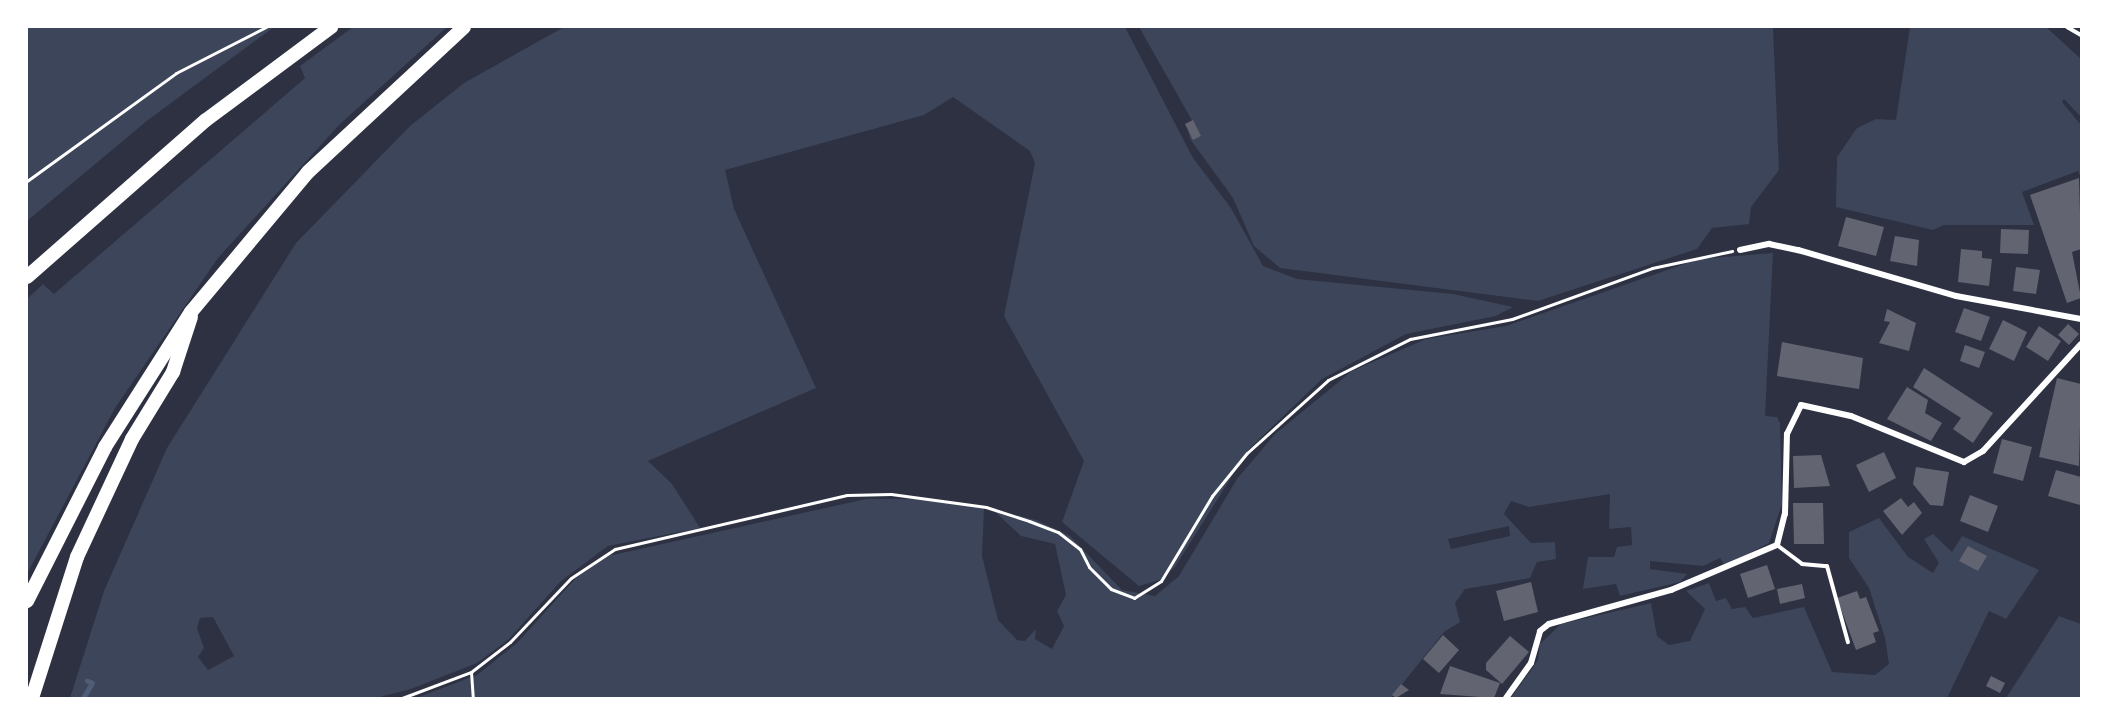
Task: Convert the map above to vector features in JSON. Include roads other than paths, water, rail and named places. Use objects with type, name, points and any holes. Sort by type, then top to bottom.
[{"type":"highway","points":[[27,277],[206,120],[332,27]]},
{"type":"highway","points":[[27,601],[105,447],[191,312],[308,172],[464,27]]},
{"type":"highway","points":[[32,698],[77,558],[119,466],[173,372],[191,312]]},
{"type":"street","points":[[1740,250],[1769,244],[1798,250],[1956,296],[2081,319]]},
{"type":"street","points":[[1506,698],[1531,663],[1540,631],[1549,624],[1671,590],[1777,545],[1785,514],[1787,434],[1801,405],[1851,417],[1964,462],[1991,443],[2081,344]]},
{"type":"lane","points":[[2067,27],[2081,35]]},
{"type":"lane","points":[[1777,545],[1802,564],[1827,566],[1848,642]]},
{"type":"waterway","points":[[83,698],[92,683],[87,681]]}]
